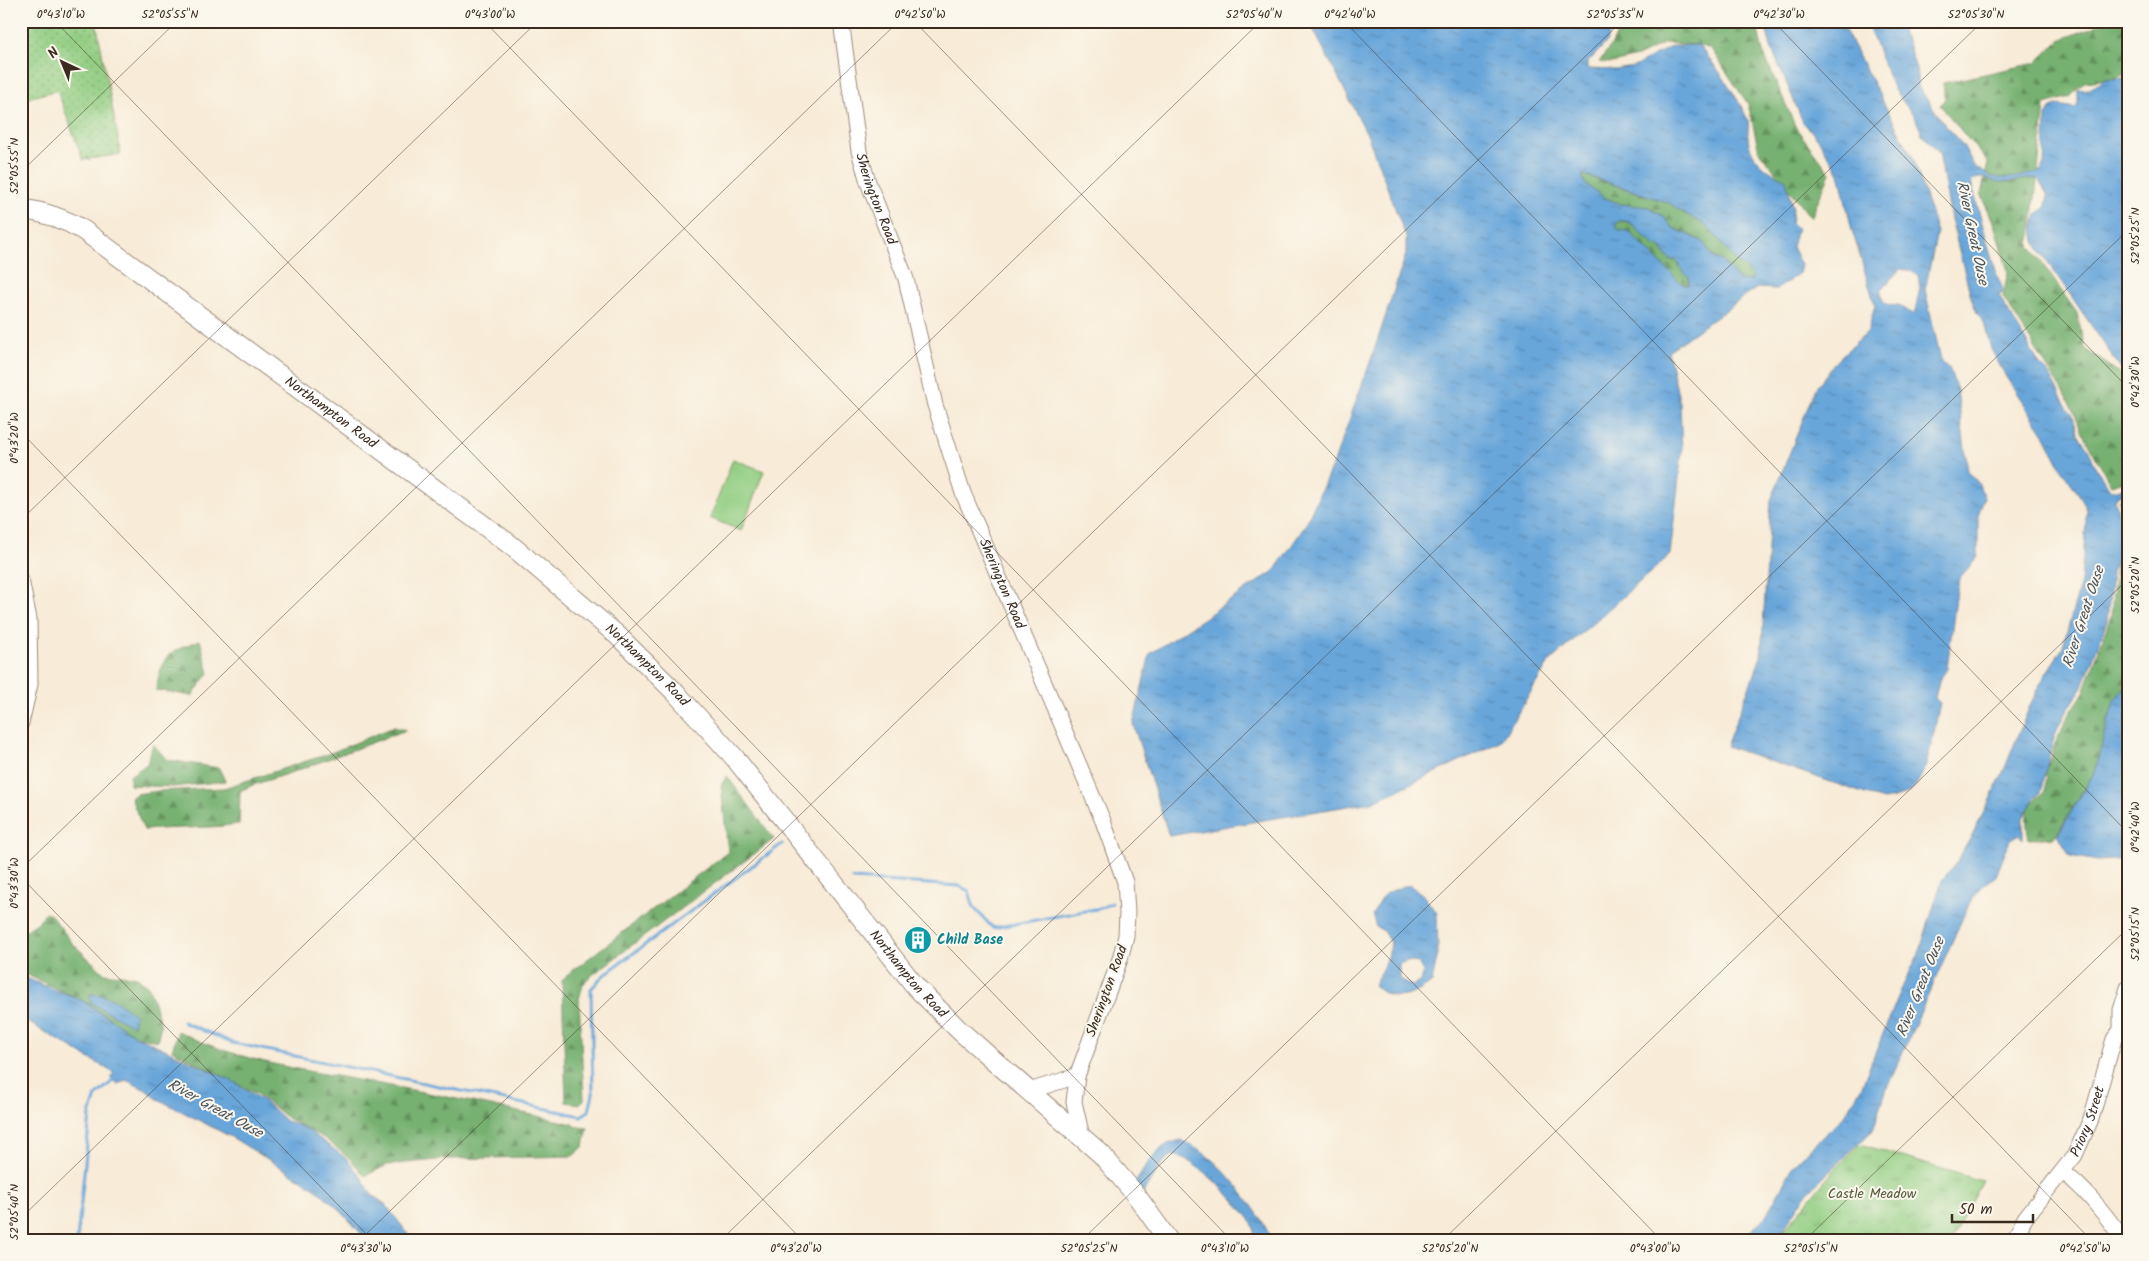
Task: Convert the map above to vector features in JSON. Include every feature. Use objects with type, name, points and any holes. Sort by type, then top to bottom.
[{"type":"main road","name":"Northampton Road","points":[[21,209],[46,213],[65,219],[83,230],[512,546],[587,609],[675,692],[734,757],[916,987],[959,1030],[1101,1154],[1136,1195],[1168,1240]]},
{"type":"street","name":"Sherington Road","points":[[841,21],[859,151],[868,182],[906,279],[936,405],[963,492],[1103,821],[1125,882],[1126,936],[1120,959],[1076,1076],[1074,1102],[1082,1137]]},
{"type":"street","points":[[21,580],[29,619],[30,684],[21,723]]},
{"type":"street","name":"Priory Street","points":[[2014,1240],[2030,1210],[2075,1155],[2092,1119],[2114,1040],[2124,1031],[2121,1010],[2128,988]]},
{"type":"street","points":[[1029,1091],[1076,1076]]},
{"type":"street","points":[[2063,1172],[2080,1184],[2124,1240]]},
{"type":"green space","points":[[21,21],[96,21],[121,154],[83,160],[57,90],[21,100]]},
{"type":"green space","points":[[1623,21],[1756,21],[1763,52],[1796,128],[1830,173],[1811,218],[1759,151],[1748,104],[1711,49],[1698,45],[1665,43],[1637,57],[1612,63],[1599,62],[1612,44]]},
{"type":"green space","points":[[2108,21],[2128,21],[2128,73],[2115,78],[2084,82],[2070,97],[2045,104],[2030,246],[2077,313],[2085,349],[2128,379],[2128,480],[2111,485],[2081,430],[2073,408],[2003,297],[2008,271],[1994,224],[1981,194],[1988,163],[1940,105],[1945,99],[1943,83],[2036,63],[2060,40]]},
{"type":"green space","points":[[1581,174],[1670,203],[1707,227],[1733,258],[1751,273],[1752,280],[1740,281],[1722,261],[1713,257],[1702,241],[1673,228],[1662,215],[1648,207],[1620,204],[1605,198],[1585,184]]},
{"type":"green space","points":[[1618,221],[1632,224],[1655,246],[1657,245],[1670,260],[1675,260],[1679,263],[1679,267],[1689,277],[1689,285],[1683,285],[1628,231],[1619,230],[1616,226]]},
{"type":"green space","points":[[733,459],[764,471],[741,531],[710,518]]},
{"type":"green space","points":[[2128,492],[2128,684],[2117,697],[2094,773],[2055,837],[2029,839],[2027,813],[2032,803],[2043,794],[2047,778],[2044,772],[2066,720],[2084,692],[2111,616],[2116,565],[2126,531],[2119,500]]},
{"type":"green space","points":[[200,640],[209,673],[192,696],[156,690],[161,669],[168,656]]},
{"type":"green space","points":[[394,727],[406,730],[240,791],[239,824],[216,827],[144,830],[131,798],[136,794],[158,791],[224,788],[328,754]]},
{"type":"green space","points":[[153,744],[167,760],[219,768],[225,781],[173,787],[130,785],[130,776],[147,764]]},
{"type":"green space","points":[[727,776],[774,839],[587,979],[579,999],[584,1100],[580,1104],[566,1102],[562,981],[568,974],[728,852],[721,785]]},
{"type":"green space","points":[[45,912],[51,915],[73,944],[104,973],[137,977],[149,987],[161,1025],[157,1041],[135,1035],[83,1001],[21,972],[21,934],[40,921]]},
{"type":"green space","points":[[178,1031],[225,1051],[274,1064],[449,1097],[588,1128],[584,1146],[573,1156],[446,1159],[387,1165],[365,1176],[350,1159],[324,1138],[290,1120],[257,1094],[172,1050]]},
{"type":"green space","name":"Castle Meadow","points":[[1860,1144],[1982,1181],[1951,1240],[1776,1240],[1834,1170]]},
{"type":"water","points":[[1309,21],[1613,21],[1607,42],[1588,62],[1588,69],[1615,70],[1634,67],[1672,46],[1698,45],[1725,80],[1742,108],[1748,120],[1749,145],[1756,158],[1766,168],[1786,180],[1793,209],[1791,223],[1797,228],[1792,247],[1801,265],[1799,274],[1777,289],[1757,288],[1668,351],[1680,404],[1682,451],[1670,555],[1550,661],[1500,742],[1372,802],[1169,836],[1133,724],[1150,654],[1274,571],[1305,526],[1334,462],[1373,354],[1406,254],[1406,237],[1367,134]],"holes":[[[1582,174],[1670,203],[1707,227],[1733,258],[1751,273],[1752,280],[1740,281],[1722,261],[1713,257],[1702,241],[1673,228],[1662,215],[1648,207],[1620,204],[1605,198],[1585,184]],[[1618,221],[1626,221],[1632,224],[1655,246],[1658,245],[1670,260],[1675,260],[1679,263],[1679,267],[1689,277],[1689,285],[1683,285],[1628,231],[1619,230],[1616,226]]]},
{"type":"water","points":[[1764,21],[1840,21],[1913,158],[1937,232],[1925,290],[1941,360],[1949,368],[1957,390],[1968,471],[1979,484],[1984,498],[1978,515],[1978,557],[1961,576],[1957,589],[1947,669],[1939,681],[1935,698],[1940,703],[1928,759],[1920,779],[1912,789],[1900,796],[1883,800],[1726,746],[1761,657],[1771,500],[1815,389],[1837,360],[1868,331],[1875,305],[1852,230],[1839,173],[1819,140],[1803,122],[1771,47]],"holes":[[[1900,269],[1908,270],[1918,275],[1920,288],[1914,315],[1899,305],[1888,305],[1883,301],[1881,294],[1881,290]]]},
{"type":"water","name":"River Great Ouse","points":[[1866,21],[1896,21],[1908,43],[1916,69],[1918,86],[1947,128],[1963,145],[1974,166],[1988,175],[1998,178],[2011,178],[2039,172],[2044,166],[2046,116],[2051,107],[2057,105],[2076,108],[2078,90],[2090,89],[2105,79],[2128,78],[2128,379],[2038,248],[2034,237],[2035,219],[2038,213],[2045,208],[2048,196],[2039,179],[1998,182],[1978,178],[1971,182],[1994,267],[2003,290],[2002,293],[1998,293],[2002,301],[2040,365],[2047,371],[2072,413],[2079,436],[2088,448],[2096,468],[2111,491],[2120,489],[2128,484],[2128,491],[2117,496],[2115,500],[2121,522],[2121,540],[2112,573],[2107,621],[2083,686],[2060,723],[2054,738],[2040,793],[2034,799],[2023,818],[2023,839],[2018,835],[2010,840],[1996,876],[1983,885],[1968,906],[1888,1085],[1873,1130],[1807,1193],[1775,1240],[1741,1240],[1765,1217],[1795,1163],[1845,1115],[1860,1090],[1901,990],[1919,953],[1942,880],[1956,863],[1974,832],[2002,775],[2031,703],[2047,672],[2062,649],[2081,582],[2086,523],[2086,510],[2082,499],[2062,470],[2044,434],[2006,377],[1991,349],[1984,323],[1977,313],[1971,297],[1951,219],[1939,153],[1922,134],[1915,117],[1894,90]]},
{"type":"water","points":[[2128,684],[2128,859],[2098,861],[2070,856],[2058,834],[2094,773],[2114,701]]},
{"type":"water","points":[[1403,886],[1411,886],[1422,894],[1437,913],[1438,954],[1432,982],[1410,995],[1388,995],[1374,985],[1388,957],[1391,943],[1384,931],[1376,927],[1372,915],[1385,894]],"holes":[[[1407,961],[1419,963],[1423,971],[1420,982],[1412,986],[1399,979],[1399,964]]]},
{"type":"water","name":"River Great Ouse","points":[[21,976],[81,1000],[135,1035],[232,1081],[264,1101],[286,1121],[305,1128],[347,1159],[362,1178],[371,1194],[385,1204],[413,1240],[367,1240],[338,1208],[315,1188],[233,1138],[156,1098],[146,1090],[126,1080],[118,1084],[110,1078],[114,1073],[21,1018]]},
{"type":"water","points":[[90,994],[109,998],[125,1007],[135,1015],[133,1026],[91,1003]]},
{"type":"water","points":[[1182,1140],[1208,1156],[1219,1166],[1254,1208],[1271,1240],[1254,1240],[1252,1223],[1237,1204],[1202,1170],[1179,1157],[1171,1156],[1167,1158],[1143,1193],[1135,1183],[1149,1162],[1166,1145]]},
{"type":"waterway","points":[[183,1022],[233,1043],[581,1116],[589,1111],[593,1094],[591,989],[604,975],[782,844]]},
{"type":"waterway","points":[[853,879],[959,886],[969,891],[974,908],[993,928],[1101,908],[1112,903]]},
{"type":"waterway","points":[[77,1240],[90,1115],[96,1096],[116,1078]]},
{"type":"place","name":"Child Base","points":[[918,940]]}]
